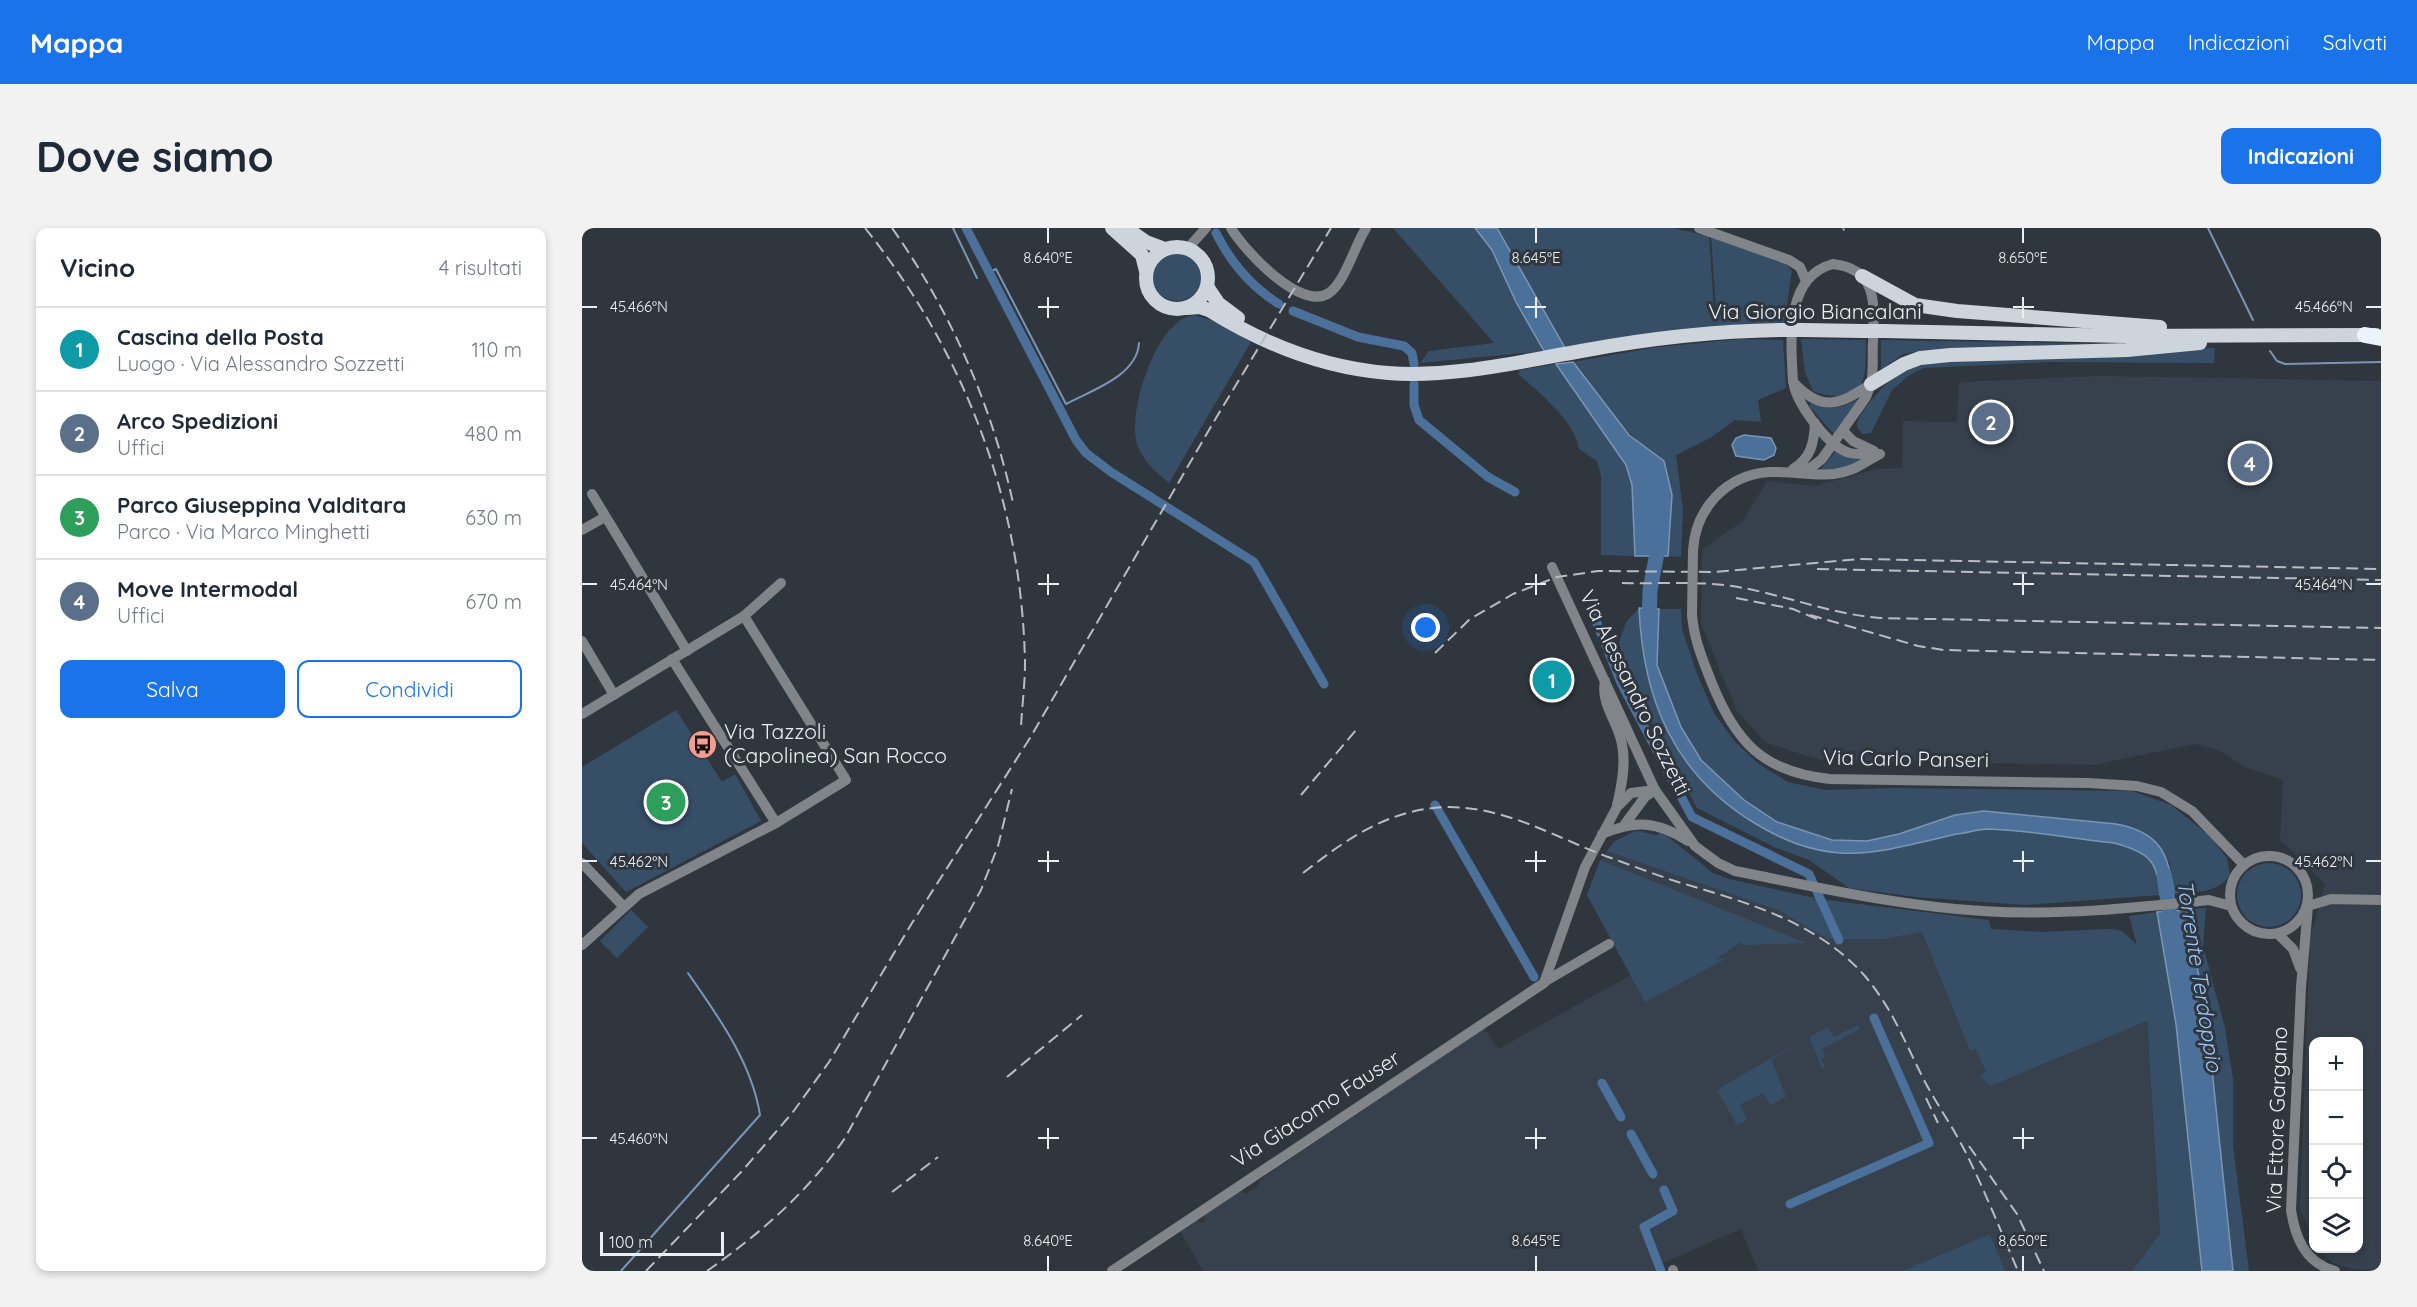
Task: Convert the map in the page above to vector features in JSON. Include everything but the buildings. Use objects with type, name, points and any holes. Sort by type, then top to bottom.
[{"type":"main road","points":[[1112,228],[1142,255],[1146,283],[1156,302],[1166,307],[1209,310],[1258,335]]},
{"type":"main road","points":[[1126,228],[1146,242],[1165,249]]},
{"type":"main road","points":[[1146,273],[1156,254],[1172,246],[1188,248],[1204,260],[1209,278],[1208,288],[1203,297],[1187,308]]},
{"type":"main road","points":[[1862,276],[1915,305],[2270,334]]},
{"type":"main road","points":[[1208,288],[1222,307],[1258,335]]},
{"type":"main road","name":"Via Giorgio Biancalani","points":[[1258,335],[1311,357],[1371,371],[1427,373],[1496,366],[1651,339],[1731,330],[2124,336],[2377,335]]},
{"type":"main road","points":[[1871,384],[1904,364],[1920,358],[1950,355],[2127,350],[2270,334]]},
{"type":"street","points":[[1188,248],[1206,228]]},
{"type":"street","points":[[1231,228],[1247,251],[1268,270],[1302,293],[1321,297],[1334,288],[1366,228]]},
{"type":"street","points":[[1704,228],[1789,260],[1800,267],[1806,280]]},
{"type":"street","points":[[1793,382],[1804,394],[1831,404],[1842,402],[1871,384],[1874,302],[1872,293],[1862,276],[1846,266],[1833,264],[1821,267],[1806,280],[1795,304],[1793,382],[1797,399],[1834,443],[1850,453],[1880,454]]},
{"type":"street","name":"Via Carlo Panseri","points":[[1787,472],[1812,467],[1843,431],[1866,397],[1871,384]]},
{"type":"street","points":[[1787,472],[1799,465],[1812,448],[1815,423]]},
{"type":"street","points":[[1843,431],[1853,441],[1880,454]]},
{"type":"street","name":"Via Carlo Panseri","points":[[1880,454],[1857,469],[1833,474],[1767,472],[1743,478],[1717,495],[1699,521],[1694,551],[1692,615],[1698,652],[1729,723],[1754,750],[1782,767],[1809,776],[2137,786],[2162,792],[2192,811],[2244,865]]},
{"type":"street","points":[[592,494],[687,651]]},
{"type":"street","points":[[582,530],[605,517]]},
{"type":"street","name":"Via Alessandro Sozzetti","points":[[1552,567],[1655,790],[1695,846],[1718,863],[1735,871],[1864,897],[1983,911],[2058,912],[2209,900],[2231,906]]},
{"type":"street","points":[[582,714],[744,616],[781,583]]},
{"type":"street","points":[[582,945],[636,896],[776,823],[846,780],[744,616]]},
{"type":"street","points":[[582,641],[614,694]]},
{"type":"street","points":[[672,659],[776,823]]},
{"type":"street","points":[[1605,681],[1603,692],[1622,745],[1622,782],[1617,807]]},
{"type":"street","points":[[1544,982],[1585,867],[1601,834],[1617,807],[1632,793],[1655,790]]},
{"type":"street","points":[[1625,824],[1645,797],[1655,790]]},
{"type":"street","points":[[1601,834],[1625,824],[1650,824],[1672,831],[1695,846]]},
{"type":"street","points":[[2307,885],[2307,906],[2297,924],[2278,934],[2252,931],[2241,922],[2231,906],[2231,886],[2244,865],[2262,857],[2284,859],[2294,865],[2307,885],[2331,899]]},
{"type":"street","points":[[582,863],[623,906]]},
{"type":"street","name":"Via Alessandro Sozzetti","points":[[2209,900],[2231,886]]},
{"type":"street","points":[[2307,906],[2331,899],[2381,900]]},
{"type":"street","name":"Via Ettore Gargano","points":[[2307,906],[2291,1210],[2294,1230],[2300,1246],[2319,1263],[2335,1271]]},
{"type":"street","name":"Via Ettore Gargano","points":[[2278,934],[2293,949],[2299,963],[2301,987]]},
{"type":"street","name":"Via Giacomo Fauser","points":[[1112,1271],[1544,982],[1609,944]]},
{"type":"shaded area","points":[[1393,228],[1475,228],[1492,251],[1516,302],[1544,351],[1420,363],[1429,351],[1494,343]]},
{"type":"shaded area","points":[[1475,228],[1497,228],[1565,348],[1544,351],[1516,302],[1492,250]]},
{"type":"shaded area","points":[[1497,228],[1673,228],[1709,236],[1714,309],[1716,308],[1711,237],[1786,264],[1792,271],[1784,324],[1683,329],[1565,348]]},
{"type":"shaded area","points":[[1177,251],[1191,255],[1198,262],[1202,276],[1198,290],[1191,297],[1177,301],[1163,297],[1156,290],[1152,276],[1156,262],[1163,255]]},
{"type":"shaded area","points":[[1194,315],[1217,322],[1251,342],[1169,483],[1148,464],[1139,449],[1136,436],[1138,399],[1151,360],[1160,343],[1170,329],[1185,317]]},
{"type":"shaded area","points":[[1742,339],[1783,340],[1786,388],[1758,400],[1761,422],[1735,420],[1710,438],[1676,455],[1683,510],[1681,557],[1668,556],[1671,514],[1644,447],[1615,419],[1573,362],[1657,347]]},
{"type":"shaded area","points":[[1801,339],[1866,340],[1865,370],[1860,386],[1855,391],[1841,396],[1813,391],[1805,372]]},
{"type":"shaded area","points":[[1881,340],[2112,344],[1925,350],[1903,354],[1881,370]]},
{"type":"shaded area","points":[[2215,348],[2214,363],[2047,362],[1924,368],[1908,376],[1892,390],[1871,433],[1862,434],[1857,427],[1863,411],[1886,384],[1908,369],[1927,362]]},
{"type":"shaded area","points":[[1573,362],[1629,435],[1664,461],[1672,495],[1668,556],[1635,556],[1632,485],[1626,465],[1556,364]]},
{"type":"shaded area","points":[[1556,364],[1626,465],[1632,485],[1635,556],[1601,555],[1601,476],[1597,461],[1579,449],[1564,418],[1518,374],[1520,370]]},
{"type":"shaded area","points":[[2100,376],[2381,381],[2381,1270],[2352,1269],[2333,1263],[2322,1253],[2363,1253],[2363,1037],[2309,1037],[2309,1229],[2300,1210],[2310,938],[2325,884],[2280,840],[2283,780],[2245,767],[2218,750],[2195,744],[2094,765],[1824,760],[1765,742],[1737,711],[1701,624],[1702,549],[1743,521],[1767,481],[1815,486],[1876,469],[1902,468],[1903,421],[1957,422],[1959,382]]},
{"type":"shaded area","points":[[1856,400],[1858,402],[1834,434],[1809,406],[1811,403],[1834,408]]},
{"type":"shaded area","points":[[1744,435],[1771,438],[1776,448],[1774,455],[1764,460],[1736,456],[1732,445],[1736,438]]},
{"type":"shaded area","points":[[1837,450],[1859,458],[1860,463],[1846,469],[1820,470]]},
{"type":"shaded area","points":[[1639,608],[1647,674],[1668,732],[1684,758],[1704,783],[1728,804],[1766,830],[1807,847],[1841,853],[1885,850],[1988,829],[2114,843],[2135,850],[2149,859],[2157,873],[2160,895],[2025,905],[1916,897],[1849,888],[1809,860],[1774,847],[1697,808],[1631,684],[1619,643],[1626,622]]},
{"type":"shaded area","points":[[1639,608],[1659,609],[1657,665],[1681,727],[1701,760],[1744,800],[1777,822],[1832,840],[1867,841],[1899,834],[1955,815],[1984,811],[2116,824],[2143,833],[2160,847],[2169,867],[2174,894],[2160,895],[2157,873],[2149,859],[2135,850],[2114,843],[1988,829],[1885,850],[1841,853],[1807,847],[1766,830],[1728,804],[1704,783],[1684,758],[1668,732],[1647,674]]},
{"type":"shaded area","points":[[1659,609],[1681,609],[1682,629],[1697,674],[1715,715],[1736,743],[1759,764],[1788,782],[1825,790],[1896,788],[2132,791],[2171,805],[2210,836],[2227,858],[2230,875],[2212,889],[2174,894],[2170,863],[2146,835],[2132,827],[2116,824],[2060,819],[1899,834],[1867,841],[1832,840],[1777,822],[1744,800],[1701,760],[1681,727],[1657,665]]},
{"type":"shaded area","points":[[676,710],[722,782],[735,774],[761,821],[626,892],[582,843],[582,767]]},
{"type":"shaded area","points":[[1635,831],[1645,831],[1706,879],[1970,928],[2041,932],[2111,929],[2122,931],[2143,962],[2160,1234],[2166,1271],[1758,1271],[1741,1229],[1654,1267],[1655,1271],[1203,1271],[1180,1231],[1197,1219],[1200,1223],[1205,1221],[1203,1214],[1241,1191],[1245,1194],[1259,1186],[1260,1180],[1484,1028],[1498,1049],[1631,975],[1587,895],[1604,855],[1615,841]]},
{"type":"shaded area","points":[[1635,831],[1657,835],[1662,832],[1713,873],[1729,879],[1819,899],[1989,920],[1991,929],[2041,932],[2111,929],[2122,931],[2137,945],[2129,916],[2157,912],[2176,1024],[2202,1271],[2132,1271],[2160,1234],[2147,1021],[1990,1086],[1980,1076],[1986,1072],[1976,1049],[1970,1050],[1922,932],[1884,939],[1828,939],[1778,910],[1607,851],[1615,841]]},
{"type":"shaded area","points":[[1600,860],[1806,943],[1744,945],[1741,942],[1716,959],[1727,958],[1645,1002],[1587,895]]},
{"type":"shaded area","points":[[2263,863],[2275,863],[2292,872],[2299,883],[2301,895],[2299,907],[2292,918],[2275,927],[2263,927],[2251,922],[2242,913],[2237,901],[2237,889],[2242,877],[2251,868]]},
{"type":"shaded area","points":[[2206,908],[2203,946],[2225,1028],[2233,1079],[2233,1145],[2249,1271],[2233,1271],[2206,1012],[2186,910]]},
{"type":"shaded area","points":[[631,910],[648,927],[617,958],[600,941]]},
{"type":"shaded area","points":[[2186,910],[2206,1012],[2233,1271],[2202,1271],[2176,1024],[2157,912]]},
{"type":"shaded area","points":[[1858,1025],[1860,1029],[1822,1049],[1826,1057],[1821,1059],[1825,1067],[1822,1068],[1809,1037],[1828,1027],[1834,1037]]},
{"type":"shaded area","points":[[1800,1042],[1772,1060],[1786,1097],[1771,1105],[1763,1093],[1740,1105],[1747,1120],[1737,1125],[1718,1092],[1721,1087]]},
{"type":"shaded area","points":[[1990,1234],[2005,1271],[1903,1271]]},
{"type":"waterway","points":[[953,228],[977,278]]},
{"type":"waterway","points":[[966,228],[1076,440],[1086,453],[1111,472],[1254,562],[1324,684]]},
{"type":"waterway","points":[[2208,228],[2253,320]]},
{"type":"waterway","points":[[1216,233],[1242,273],[1259,290],[1279,304]]},
{"type":"waterway","points":[[992,271],[996,269],[1066,404],[1112,381],[1122,373],[1136,355],[1139,343]]},
{"type":"waterway","points":[[1293,311],[1358,337],[1404,346],[1412,353],[1414,364]]},
{"type":"waterway","points":[[2270,351],[2277,361],[2285,364],[2381,362]]},
{"type":"waterway","points":[[1414,384],[1414,405],[1419,420],[1488,477],[1515,492]]},
{"type":"waterway","name":"Torrente Terdoppio","points":[[1649,628],[1650,590],[1660,537]]},
{"type":"waterway","points":[[1592,611],[1621,683],[1692,817],[1809,874],[1839,940]]},
{"type":"waterway","points":[[1435,805],[1534,977]]},
{"type":"waterway","name":"Torrente Terdoppio","points":[[2164,874],[2172,931]]},
{"type":"waterway","points":[[621,1271],[760,1115],[750,1077],[742,1059],[722,1023],[688,973]]},
{"type":"waterway","points":[[1790,1204],[1929,1143],[1874,1018]]},
{"type":"waterway","points":[[1602,1083],[1621,1117]]},
{"type":"waterway","points":[[1631,1134],[1653,1174]]},
{"type":"waterway","points":[[1661,1271],[1644,1227],[1673,1211],[1664,1190]]},
{"type":"railway","points":[[865,228],[900,276],[932,326],[959,378],[981,432],[999,488],[1013,545],[1021,603],[1025,663],[1021,727]]},
{"type":"railway","points":[[892,228],[932,292],[966,360],[993,430],[1013,503]]},
{"type":"railway","points":[[646,1271],[743,1170],[793,1112],[829,1062],[912,923],[1030,738],[1216,418],[1331,228]]},
{"type":"railway","points":[[1435,653],[1470,619],[1513,594],[1557,577],[1598,571],[1715,572],[1859,559],[2381,569]]},
{"type":"railway","points":[[1817,569],[2381,580]]},
{"type":"railway","points":[[1622,583],[1719,584],[1861,616],[1880,618],[2381,628]]},
{"type":"railway","points":[[1736,598],[1793,609],[1817,619]]},
{"type":"railway","points":[[1810,615],[1918,646],[1944,650],[2381,660]]},
{"type":"railway","points":[[1301,795],[1356,730]]},
{"type":"railway","points":[[707,1271],[782,1211],[815,1177],[845,1138],[981,890],[998,846],[1012,789]]},
{"type":"railway","points":[[1303,873],[1348,840],[1396,816],[1433,808],[1457,807],[1503,815],[1525,822],[1589,850],[1754,906],[1802,927],[1845,956],[1864,975],[1883,1000],[1925,1082],[1966,1153],[2018,1271]]},
{"type":"railway","points":[[1007,1077],[1082,1015]]},
{"type":"railway","points":[[1926,1098],[1938,1123]]},
{"type":"railway","points":[[1969,1146],[2017,1214],[2044,1271]]},
{"type":"railway","points":[[892,1192],[938,1157]]},
{"type":"place","name":"Arco Spedizioni","points":[[1991,422]]},
{"type":"place","name":"Move Intermodal","points":[[2250,463]]},
{"type":"place","name":"Cascina della Posta","points":[[1552,680]]},
{"type":"place","name":"Via Tazzoli (Capolinea) San Rocco","points":[[703,744]]},
{"type":"place","name":"Parco Giuseppina Valditara","points":[[666,802]]}]
